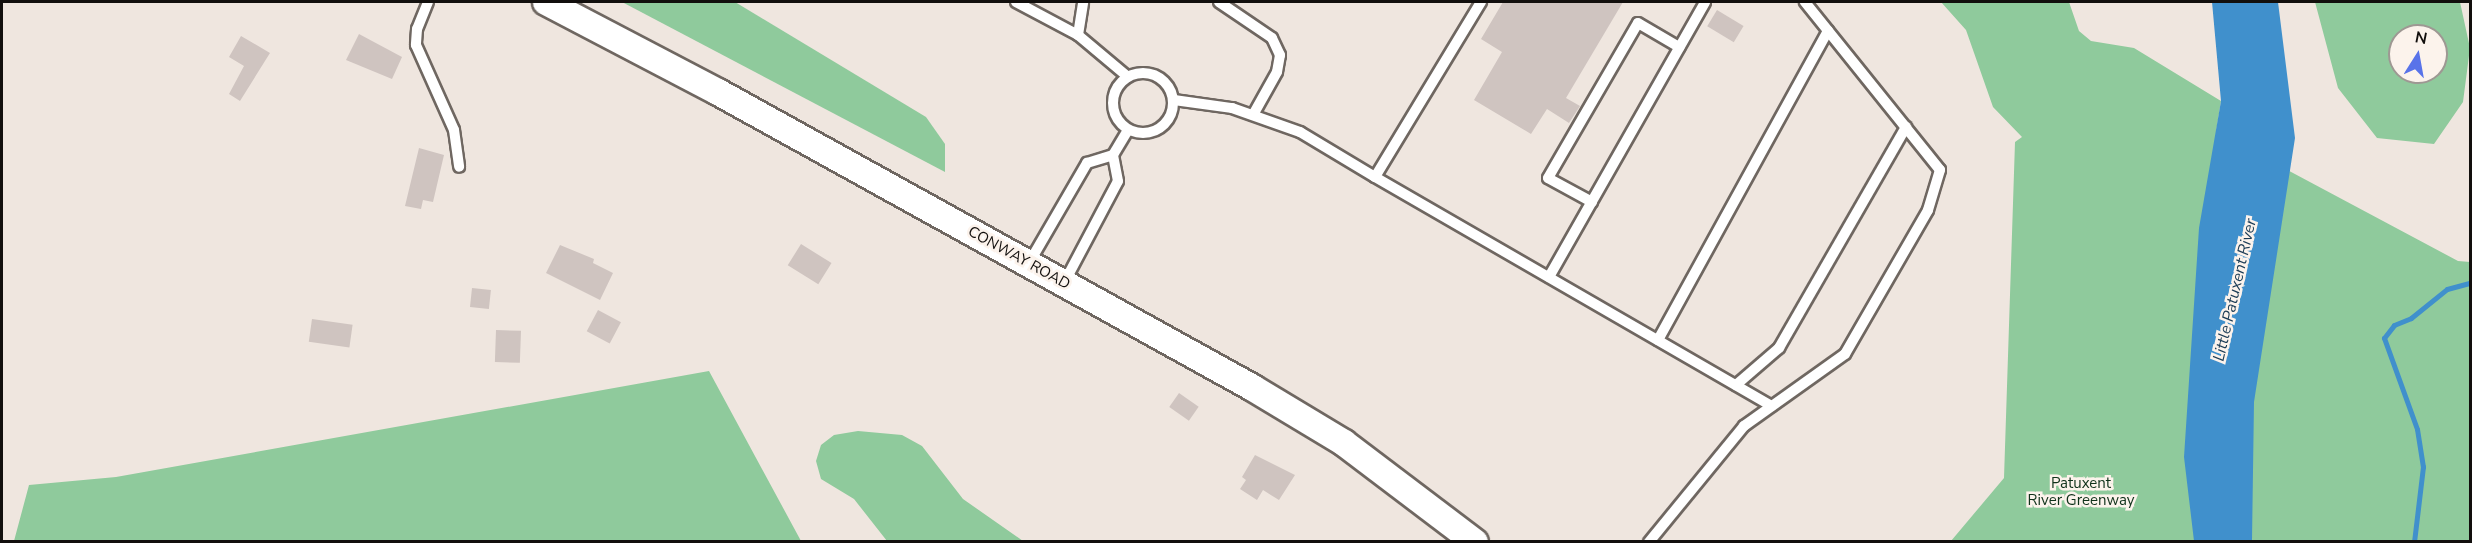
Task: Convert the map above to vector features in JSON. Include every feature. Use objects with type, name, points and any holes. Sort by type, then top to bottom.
[{"type":"street","name":"CONWAY ROAD","points":[[546,2],[1029,263],[1344,443],[1475,542]]},
{"type":"lane","points":[[428,2],[417,29],[416,45],[453,130],[459,167]]},
{"type":"lane","points":[[1016,2],[1078,35],[1128,77]]},
{"type":"lane","points":[[1078,35],[1083,2]]},
{"type":"lane","points":[[1219,2],[1272,38],[1280,55],[1277,72],[1253,115]]},
{"type":"lane","points":[[1375,177],[1480,2]]},
{"type":"lane","points":[[1549,277],[1705,2]]},
{"type":"lane","points":[[1648,542],[1744,426],[1845,354],[1928,210],[1940,170],[1805,2]]},
{"type":"lane","points":[[1592,202],[1548,178],[1638,23],[1679,47]]},
{"type":"lane","points":[[1658,340],[1828,31]]},
{"type":"lane","points":[[1138,73],[1159,76],[1174,100],[1170,118],[1164,126],[1147,134],[1128,130],[1115,114],[1113,103],[1114,93],[1128,77],[1138,73]]},
{"type":"lane","points":[[1174,100],[1232,108],[1300,132],[1772,406]]},
{"type":"lane","points":[[1736,385],[1779,348],[1906,128]]},
{"type":"lane","points":[[1064,283],[1118,181],[1113,155],[1128,130]]},
{"type":"lane","points":[[1029,263],[1087,163],[1113,155]]},
{"type":"green space","points":[[622,2],[735,2],[926,117],[945,144],[945,172]]},
{"type":"green space","name":"Patuxent River Greenway","points":[[1941,2],[2069,2],[2079,31],[2091,41],[2134,48],[2221,101],[2216,132],[2458,261],[2470,262],[2470,541],[1951,541],[2004,478],[2015,142],[2022,137],[1993,107],[1966,30]]},
{"type":"green space","points":[[2315,2],[2460,2],[2470,48],[2463,102],[2434,144],[2377,138],[2338,88]]},
{"type":"green space","points":[[709,371],[801,541],[14,541],[29,485],[116,477]]},
{"type":"green space","points":[[858,431],[902,435],[922,446],[963,499],[1023,541],[887,541],[854,499],[821,479],[816,461],[821,445],[834,435]]},
{"type":"water","name":"Little Patuxent River","points":[[2212,2],[2278,2],[2295,138],[2254,402],[2252,541],[2194,541],[2184,457],[2199,228],[2221,101]]},
{"type":"building","points":[[1503,2],[1623,2],[1566,98],[1580,106],[1569,123],[1547,109],[1531,134],[1474,100],[1502,52],[1481,39]]},
{"type":"building","points":[[1717,10],[1744,26],[1734,42],[1707,26]]},
{"type":"building","points":[[359,34],[402,57],[392,79],[346,60]]},
{"type":"building","points":[[241,36],[270,53],[240,101],[229,94],[244,66],[229,57]]},
{"type":"building","points":[[419,148],[444,155],[433,202],[423,200],[421,209],[405,206]]},
{"type":"building","points":[[801,244],[832,263],[818,284],[788,265]]},
{"type":"building","points":[[560,245],[594,259],[593,263],[613,273],[600,300],[546,273]]},
{"type":"building","points":[[472,288],[491,290],[489,309],[470,307]]},
{"type":"building","points":[[598,310],[621,322],[610,343],[587,331]]},
{"type":"building","points":[[312,319],[353,325],[349,347],[309,342]]},
{"type":"building","points":[[496,330],[521,331],[520,363],[495,362]]},
{"type":"building","points":[[1179,393],[1199,407],[1189,421],[1169,407]]},
{"type":"building","points":[[1255,455],[1295,475],[1279,500],[1263,490],[1257,500],[1240,489],[1246,480],[1242,477]]},
{"type":"waterway","points":[[2414,542],[2423,467],[2417,429],[2384,338],[2394,325],[2411,318],[2447,289],[2470,283]]}]
